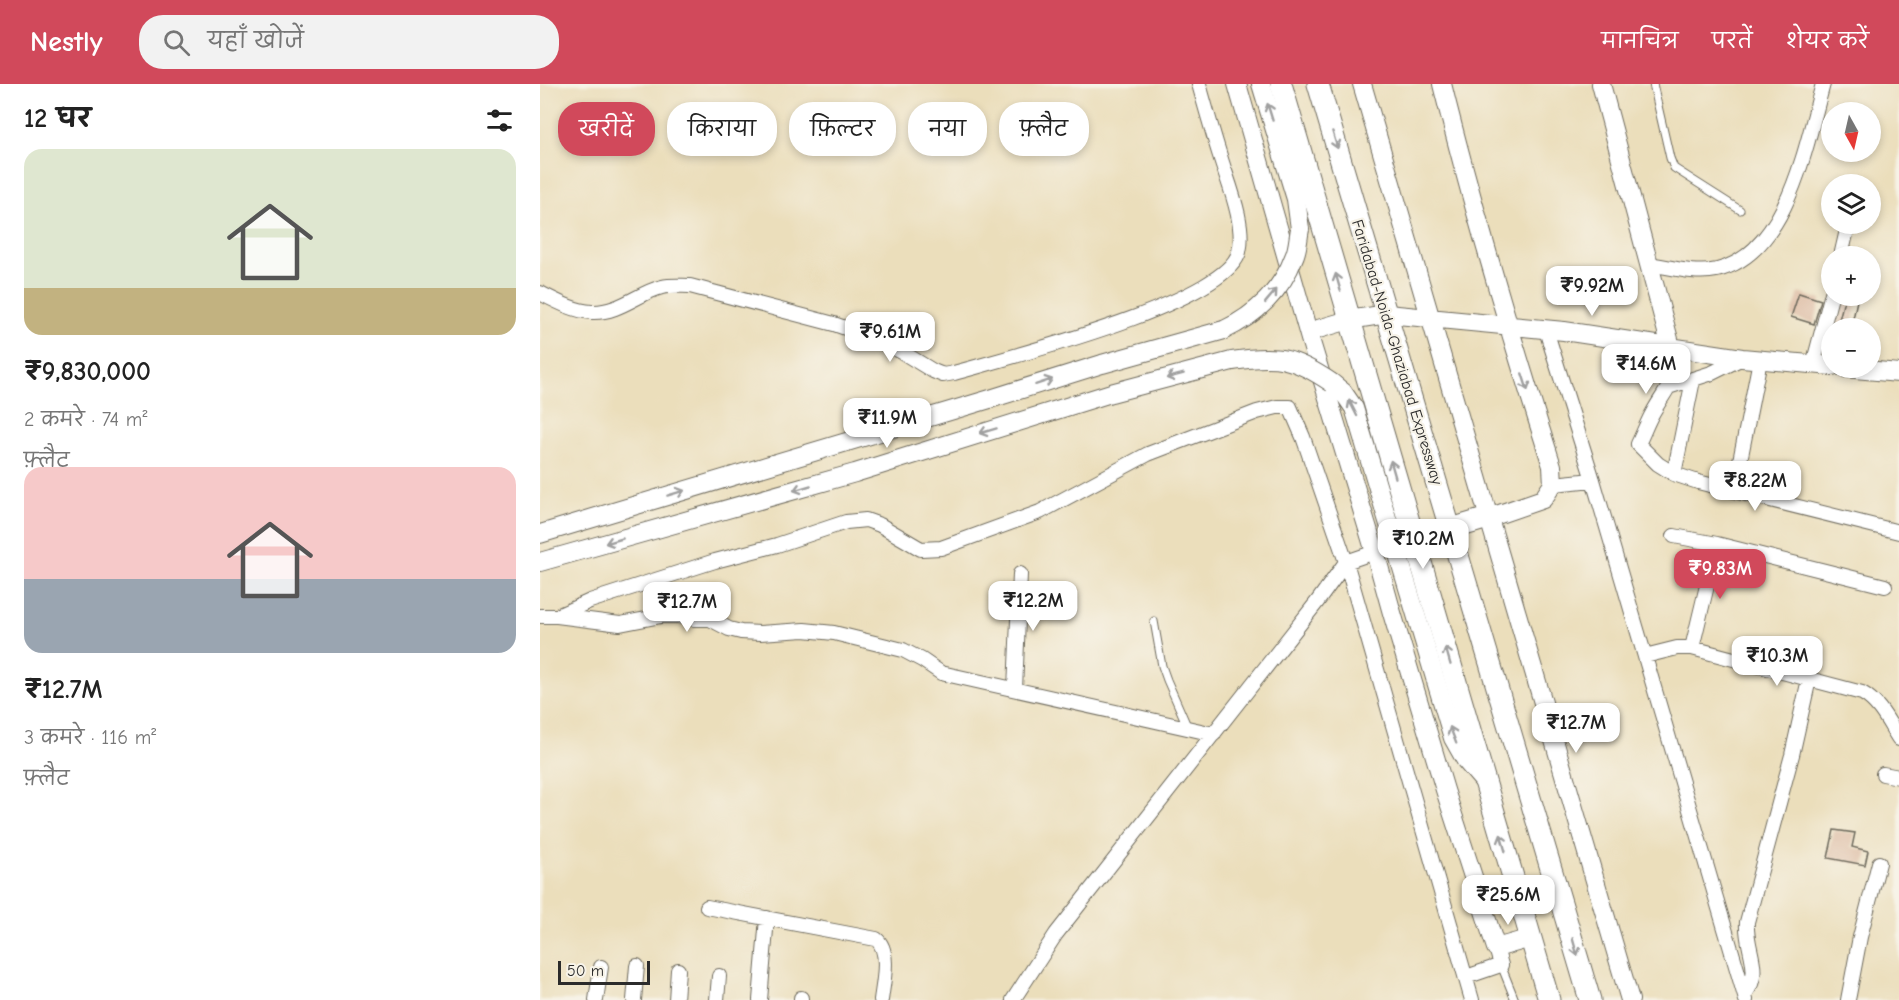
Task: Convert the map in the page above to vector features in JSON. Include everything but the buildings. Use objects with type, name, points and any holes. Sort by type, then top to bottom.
[{"type":"main road","points":[[1281,84],[1549,1000]]},
{"type":"main road","name":"Faridabad-Noida-Ghaziabad Expressway","points":[[1318,84],[1590,1000]]},
{"type":"main road","points":[[1451,529],[1488,518]]},
{"type":"street","points":[[540,293],[576,309],[603,312],[623,306],[664,286],[690,286],[845,328],[876,339],[943,375],[954,374],[1087,334],[1147,313],[1198,290],[1229,270],[1236,260],[1240,250],[1240,230],[1199,84]]},
{"type":"street","points":[[1237,84],[1308,332],[1327,380],[1392,613],[1445,790],[1499,956]]},
{"type":"street","points":[[540,534],[1102,364],[1224,330],[1244,321],[1265,303],[1279,286],[1294,257],[1300,229],[1296,199],[1262,84]]},
{"type":"street","points":[[1362,84],[1630,1000]]},
{"type":"street","points":[[1442,84],[1508,326],[1552,466],[1554,484],[1543,498],[1488,518]]},
{"type":"street","points":[[1601,84],[1674,364],[1671,386],[1653,412],[1638,444],[1658,464],[1674,474],[1899,532]]},
{"type":"street","points":[[1648,264],[1701,271],[1717,270],[1739,261],[1758,246],[1776,222],[1796,180],[1823,84]]},
{"type":"street","points":[[1308,332],[1349,320],[1387,314],[1546,330],[1751,359],[1821,365]]},
{"type":"street","points":[[1546,330],[1593,480],[1746,997]]},
{"type":"street","points":[[540,562],[855,473],[1111,393],[1232,361],[1260,357],[1286,359],[1302,365],[1327,380],[1343,392],[1354,408],[1453,738],[1466,761],[1485,783]]},
{"type":"street","points":[[1671,386],[1751,359]]},
{"type":"street","points":[[1734,490],[1751,359]]},
{"type":"street","points":[[1881,370],[1899,371]]},
{"type":"street","points":[[1674,474],[1693,380]]},
{"type":"street","points":[[557,616],[590,601],[846,522],[866,520],[880,525],[921,549],[941,548],[1040,512],[1148,454],[1257,412],[1277,407],[1290,407],[1303,437],[1346,562],[1466,977],[1470,1000]]},
{"type":"street","points":[[1554,484],[1593,480]]},
{"type":"street","points":[[1674,536],[1717,544],[1885,586]]},
{"type":"street","points":[[1692,648],[1717,544]]},
{"type":"street","points":[[1013,1000],[1056,934],[1346,562],[1375,552]]},
{"type":"street","points":[[1015,689],[1020,574]]},
{"type":"street","points":[[540,616],[620,624],[661,616],[678,616],[710,619],[729,629],[741,632],[804,630],[834,633],[903,650],[941,673],[1214,734]]},
{"type":"street","points":[[1645,656],[1677,648],[1692,648],[1837,685],[1871,698],[1899,739]]},
{"type":"street","points":[[1746,997],[1752,985],[1754,971],[1746,933],[1747,922],[1792,755],[1809,679]]},
{"type":"street","points":[[1883,774],[1899,777]]},
{"type":"street","points":[[1848,1000],[1860,938],[1879,863]]},
{"type":"street","points":[[707,907],[876,939],[881,943],[885,955],[881,1000]]},
{"type":"street","points":[[760,1000],[767,918]]},
{"type":"street","points":[[1466,977],[1531,938]]},
{"type":"street","points":[[634,1000],[637,966]]},
{"type":"street","points":[[596,1000],[601,967]]},
{"type":"street","points":[[676,1000],[678,970]]},
{"type":"street","points":[[717,1000],[719,976]]},
{"type":"lane","points":[[1653,84],[1674,168],[1740,210]]},
{"type":"lane","points":[[1154,621],[1164,673],[1188,728]]},
{"type":"lane","points":[[1499,956],[1515,1000]]}]
